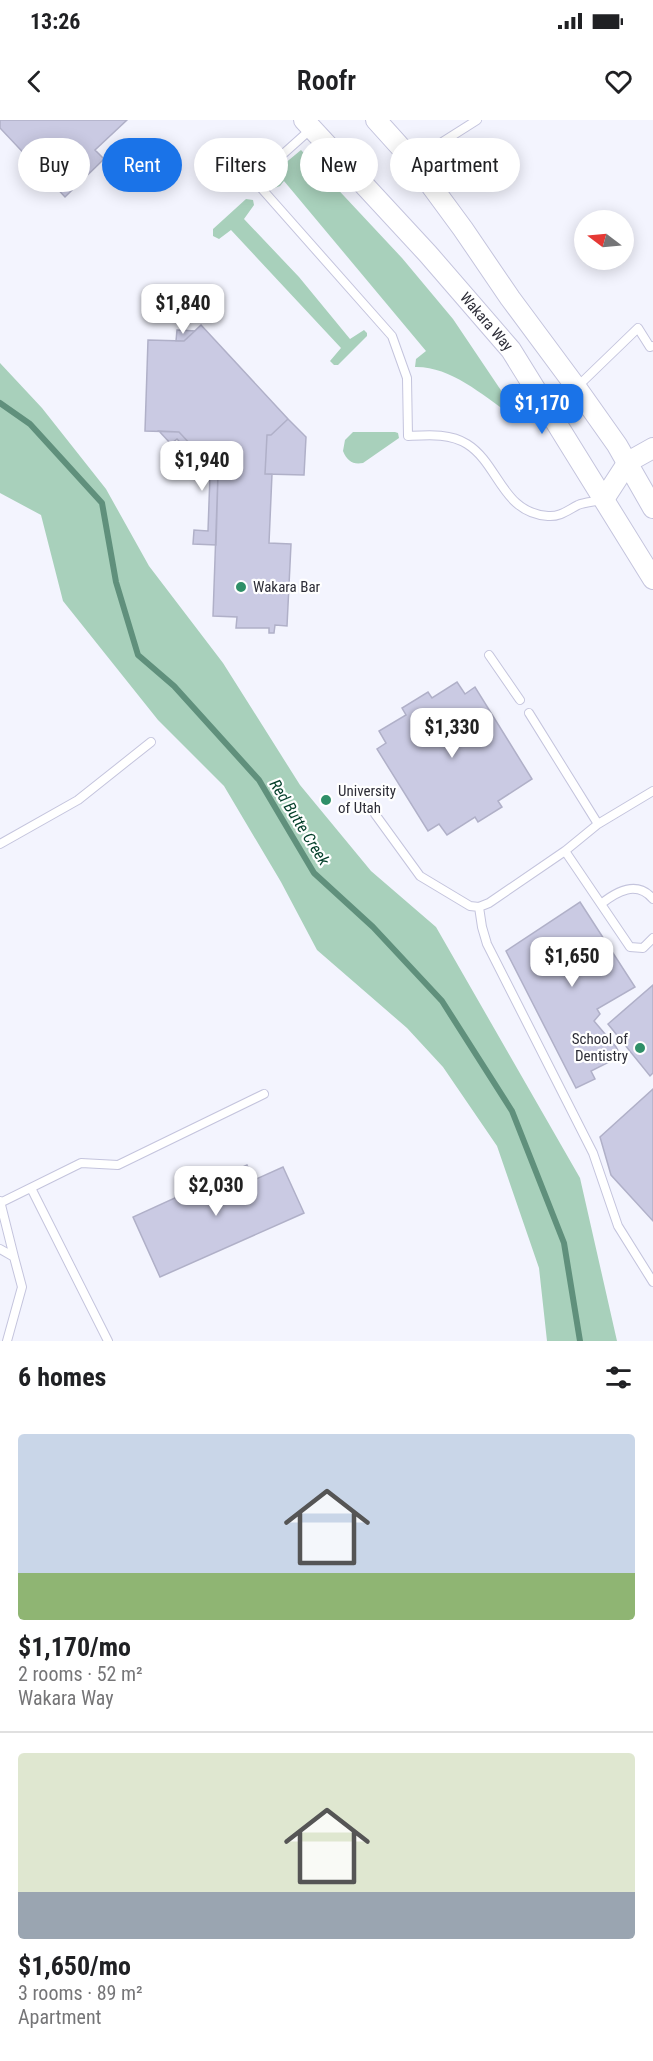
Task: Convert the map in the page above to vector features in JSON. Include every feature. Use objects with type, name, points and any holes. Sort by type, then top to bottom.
[{"type":"street","name":"Wakara Way","points":[[376,120],[392,138]]},
{"type":"street","name":"Wakara Way","points":[[308,124],[428,254],[511,351],[653,579]]},
{"type":"street","name":"Wakara Way","points":[[436,192],[576,387],[650,496]]},
{"type":"street","points":[[604,499],[627,462],[653,448]]},
{"type":"street","points":[[604,499],[650,496]]},
{"type":"lane","points":[[449,138],[477,120]]},
{"type":"lane","points":[[308,124],[254,180],[392,336],[407,378],[408,436],[438,435],[468,444],[476,451],[509,497],[519,506],[539,514],[558,515],[579,505],[604,499]]},
{"type":"lane","points":[[576,387],[638,328],[650,347],[653,346]]},
{"type":"lane","points":[[489,655],[520,700]]},
{"type":"lane","points":[[529,714],[598,825]]},
{"type":"lane","points":[[0,844],[78,800],[151,742]]},
{"type":"lane","points":[[375,814],[420,876],[470,906],[479,907],[489,903],[565,851],[598,825],[653,791]]},
{"type":"lane","points":[[565,851],[630,947],[643,948],[653,938]]},
{"type":"lane","points":[[601,904],[615,893],[631,887],[648,893],[653,899]]},
{"type":"lane","points":[[479,907],[487,944],[593,1153],[618,1226],[653,1282]]},
{"type":"lane","points":[[7,1341],[22,1287],[1,1201],[81,1163],[118,1165],[264,1094]]},
{"type":"lane","points":[[31,1188],[108,1341]]},
{"type":"lane","points":[[0,1250],[14,1257]]},
{"type":"green space","points":[[300,151],[300,192],[340,192],[402,258],[453,319],[521,420],[454,377],[428,368],[415,367],[416,359],[426,351],[288,186],[288,161]]},
{"type":"green space","points":[[246,199],[253,200],[254,205],[244,219],[299,277],[350,339],[364,330],[367,333],[367,336],[338,365],[330,361],[341,348],[231,230],[219,239],[213,236],[213,229]]},
{"type":"green space","points":[[0,363],[42,408],[106,489],[149,566],[223,663],[300,785],[371,871],[436,927],[580,1178],[617,1341],[547,1341],[539,1268],[497,1146],[443,1067],[407,1028],[317,950],[281,882],[224,786],[158,720],[63,601],[41,515],[0,493]]},
{"type":"green space","points":[[353,432],[395,432],[398,433],[399,438],[363,463],[353,463],[348,460],[343,451],[345,440]]},
{"type":"building","points":[[0,120],[127,120],[108,138],[102,138],[102,143],[95,150],[102,157],[102,161],[90,173],[90,138],[18,138],[18,147],[0,128]]},
{"type":"building","points":[[60,192],[70,192],[65,197]]},
{"type":"building","points":[[201,325],[288,419],[271,435],[267,435],[265,474],[272,474],[269,543],[291,544],[287,626],[275,625],[274,633],[269,633],[269,628],[236,628],[237,617],[213,616],[218,474],[179,432],[145,431],[148,340],[184,341]]},
{"type":"building","points":[[177,330],[195,331],[184,341],[176,341]]},
{"type":"building","points":[[288,419],[306,437],[304,475],[265,474],[267,435],[271,435]]},
{"type":"building","points":[[159,431],[179,432],[218,474],[216,545],[193,544],[194,530],[208,531],[210,474],[177,439],[171,444]]},
{"type":"building","points":[[457,682],[465,694],[475,687],[532,779],[498,801],[502,807],[478,822],[475,817],[447,835],[439,824],[428,831],[377,749],[386,743],[379,731],[406,715],[402,708],[428,692],[432,698]]},
{"type":"building","points":[[580,902],[635,987],[597,1009],[600,1014],[594,1021],[621,1056],[591,1071],[595,1079],[576,1088],[506,951]]},
{"type":"building","name":"School of Dentistry","points":[[653,985],[653,1073],[650,1076],[608,1024]]},
{"type":"building","points":[[653,1089],[653,1221],[611,1175],[600,1137]]},
{"type":"building","points":[[247,1165],[254,1180],[283,1167],[304,1213],[160,1277],[133,1217]]},
{"type":"waterway","name":"Red Butte Creek","points":[[0,403],[30,424],[102,503],[116,582],[138,655],[174,686],[259,780],[314,873],[373,927],[442,1001],[512,1111],[564,1243],[580,1341]]},
{"type":"place","name":"Wakara Bar","points":[[241,587]]},
{"type":"place","name":"University of Utah","points":[[326,800]]},
{"type":"place","name":"School of Dentistry","points":[[640,1048]]}]
